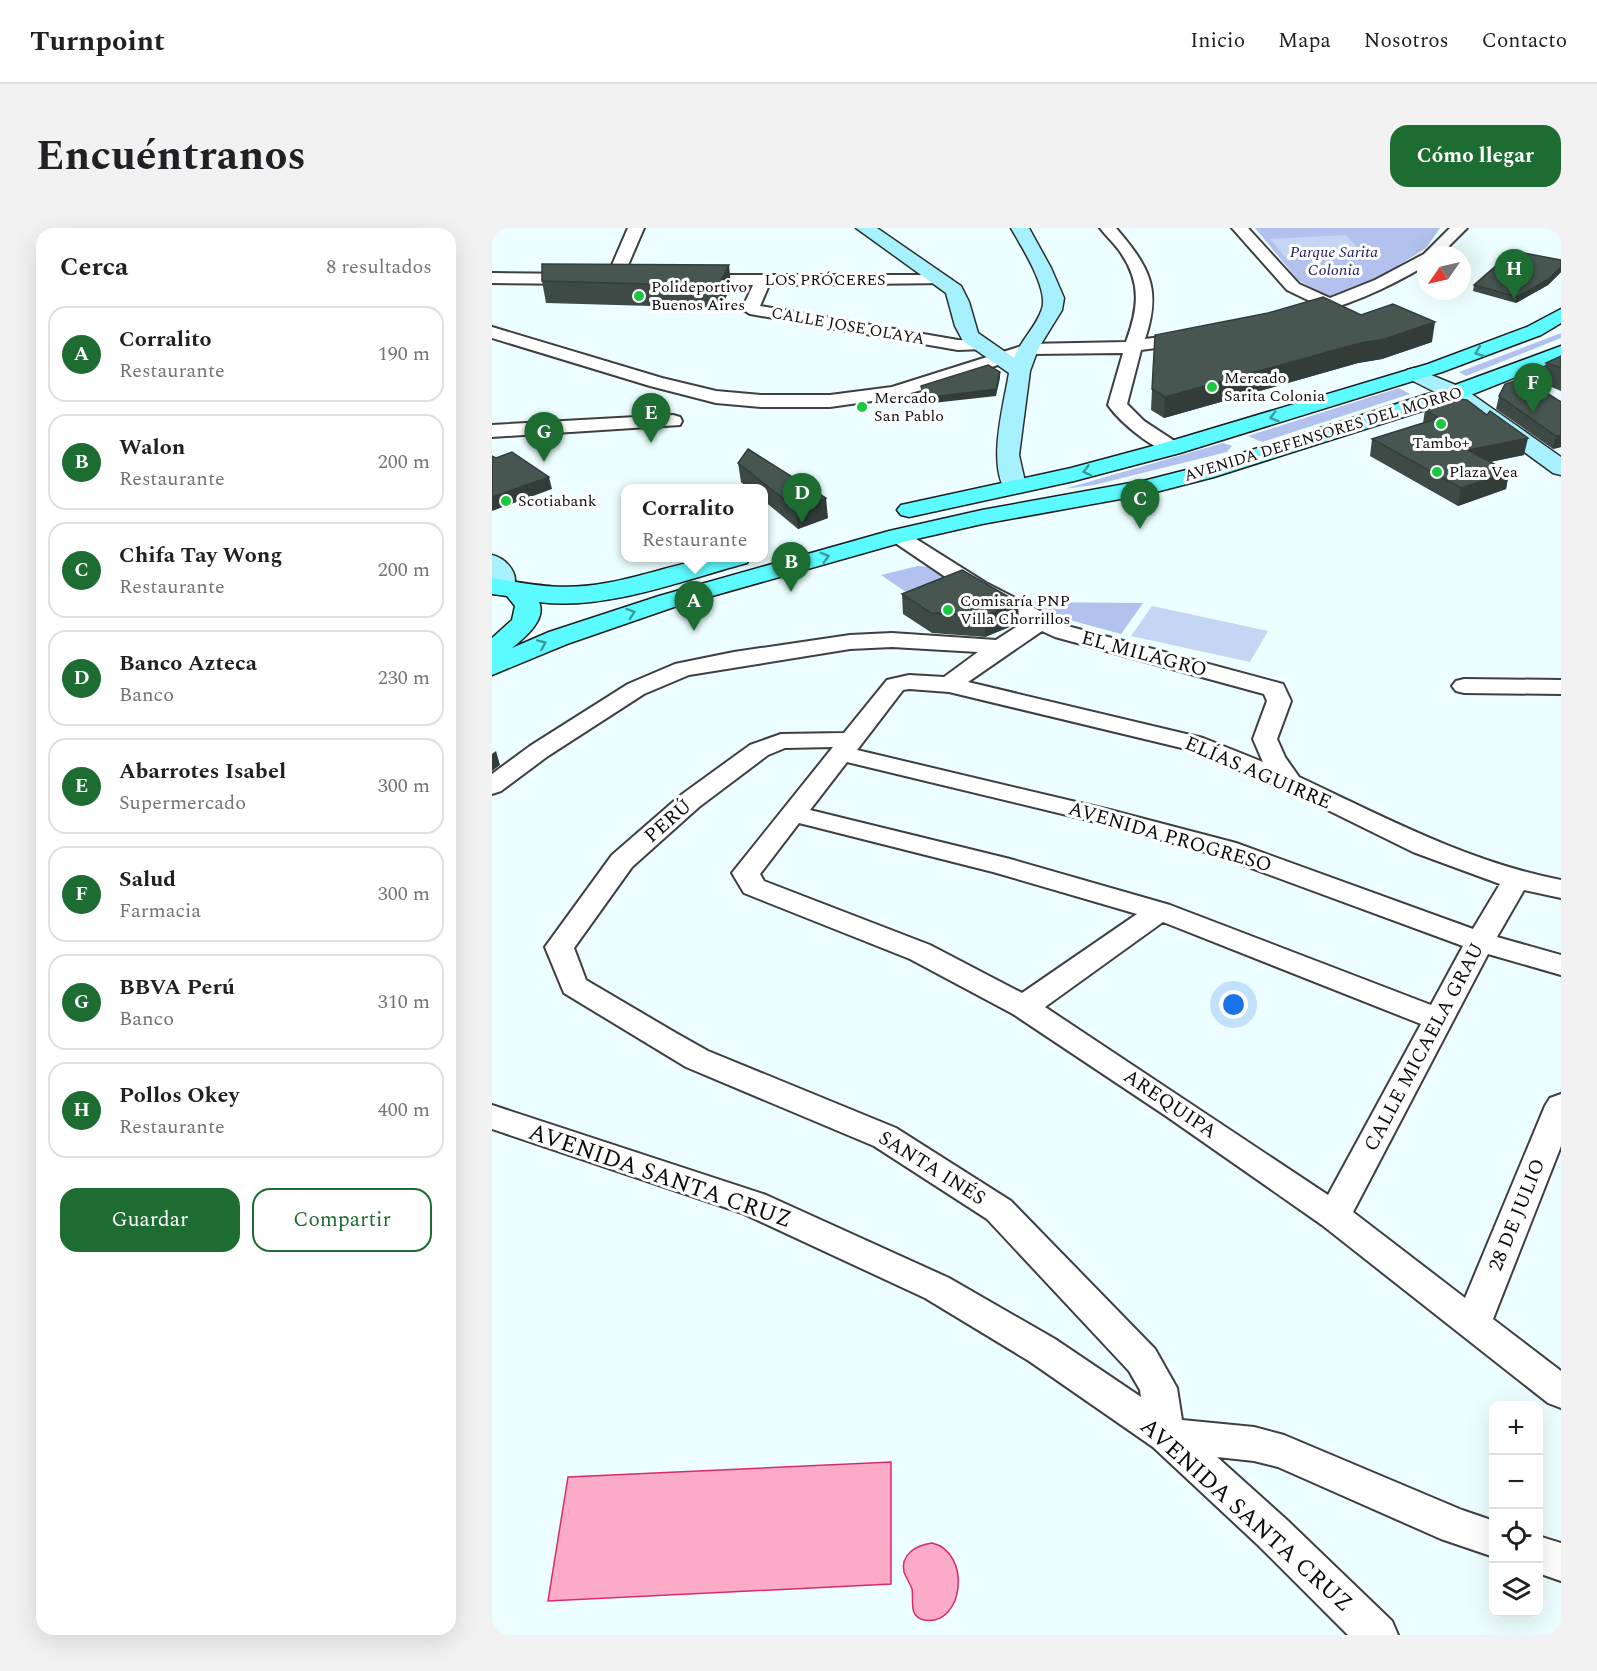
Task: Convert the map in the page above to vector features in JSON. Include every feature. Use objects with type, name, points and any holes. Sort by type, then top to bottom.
[{"type":"main road","name":"AVENIDA DEFENSORES DEL MORRO","points":[[492,667],[594,625],[1014,486],[1074,474],[1172,448],[1414,374],[1534,331],[1561,315]]},
{"type":"main road","name":"AVENIDA DEFENSORES DEL MORRO","points":[[894,526],[982,517],[1148,487],[1261,455],[1455,393],[1561,352]]},
{"type":"main road","points":[[1235,429],[1237,440],[1261,455]]},
{"type":"main road","points":[[503,588],[561,596],[595,592],[721,562]]},
{"type":"main road","points":[[492,651],[519,628],[528,615],[528,604],[522,594],[503,588]]},
{"type":"street","points":[[614,279],[636,228]]},
{"type":"street","points":[[866,228],[943,280],[954,290],[961,300],[965,331],[978,345],[1020,371]]},
{"type":"street","points":[[1014,486],[1008,455],[1020,371],[1028,349],[1052,310],[1054,298],[1042,268],[1020,228]]},
{"type":"street","points":[[1108,228],[1129,254],[1144,283],[1145,314],[1117,405],[1137,425],[1172,448]]},
{"type":"street","points":[[1240,228],[1293,287],[1330,304]]},
{"type":"street","points":[[1440,246],[1459,228]]},
{"type":"street","points":[[1286,316],[1330,304],[1378,286],[1417,263]]},
{"type":"street","points":[[492,278],[637,280]]},
{"type":"street","name":"LOS PRÓCERES","points":[[671,280],[943,280]]},
{"type":"street","name":"CALLE JOSE OLAYA","points":[[763,280],[750,309],[958,345],[978,345]]},
{"type":"street","points":[[492,332],[535,343],[656,382],[716,397],[761,401],[858,398],[933,381],[1028,349],[1133,348],[1207,335]]},
{"type":"street","points":[[503,352],[535,343]]},
{"type":"street","points":[[1414,374],[1455,393],[1561,468]]},
{"type":"street","points":[[492,431],[673,421]]},
{"type":"street","name":"EL MILAGRO","points":[[894,526],[935,562],[1040,622],[1063,632],[1275,689],[1279,701],[1265,739],[1273,758],[1290,782]]},
{"type":"street","points":[[492,562],[502,573],[503,588]]},
{"type":"street","points":[[949,685],[1040,622]]},
{"type":"street","points":[[492,786],[539,751],[636,689],[683,669],[850,642],[892,640],[1001,647]]},
{"type":"street","name":"ELÍAS AGUIRRE","points":[[845,747],[895,685],[909,682],[949,685],[1194,743],[1290,782],[1423,846],[1516,880],[1561,889]]},
{"type":"street","points":[[1464,686],[1561,687]]},
{"type":"street","name":"PERÚ","points":[[574,986],[560,947],[622,861],[690,801],[759,750],[781,741],[828,739],[845,747]]},
{"type":"street","points":[[845,747],[794,814],[1000,865],[1160,911],[1439,1020]]},
{"type":"street","name":"AVENIDA PROGRESO","points":[[845,747],[1226,849],[1480,942],[1561,965]]},
{"type":"street","name":"AREQUIPA","points":[[794,814],[746,873],[754,887],[920,952],[1024,1007],[1334,1216],[1561,1392]]},
{"type":"street","name":"CALLE MICAELA GRAU","points":[[1334,1216],[1480,942],[1516,880]]},
{"type":"street","points":[[1024,1007],[1160,911]]},
{"type":"street","name":"SANTA INÉS","points":[[574,986],[697,1059],[885,1137],[999,1210],[1142,1360],[1158,1388],[1166,1435]]},
{"type":"street","name":"28 DE JULIO","points":[[1473,1323],[1561,1106]]},
{"type":"street","name":"AVENIDA SANTA CRUZ","points":[[492,1117],[754,1204],[937,1288],[1042,1350],[1166,1435],[1273,1533],[1377,1635]]},
{"type":"street","points":[[1166,1435],[1254,1444],[1284,1452],[1455,1526],[1489,1537]]},
{"type":"street","points":[[1543,1555],[1561,1562]]},
{"type":"green space","name":"Parque Sarita Colonia","points":[[1255,228],[1440,228],[1427,246],[1417,246],[1417,254],[1378,278],[1330,298],[1298,280]]},
{"type":"green space","points":[[1561,333],[1561,338],[1466,376],[1459,372]]},
{"type":"green space","points":[[1399,388],[1410,394],[1262,442],[1248,436]]},
{"type":"green space","points":[[1223,443],[1232,446],[1227,452],[1094,485],[1064,489]]},
{"type":"green space","points":[[918,566],[933,567],[966,588],[925,605],[881,575]]},
{"type":"green space","points":[[1030,602],[1143,603],[1121,634],[1066,619]]},
{"type":"shaded area","points":[[1346,235],[1362,253],[1286,258],[1270,239]]},
{"type":"shaded area","points":[[1152,606],[1268,631],[1250,662],[1131,636]]},
{"type":"shaded area","points":[[891,1462],[891,1584],[548,1601],[568,1477]]},
{"type":"shaded area","points":[[932,1543],[945,1549],[953,1560],[958,1573],[958,1588],[955,1601],[948,1612],[937,1619],[924,1620],[914,1612],[912,1589],[903,1566],[907,1555],[915,1548]]},
{"type":"building","points":[[1513,251],[1561,260],[1561,267],[1549,279],[1517,297],[1474,285]]},
{"type":"building","points":[[542,264],[729,265],[718,286],[542,281]]},
{"type":"building","points":[[1323,297],[1361,315],[1393,304],[1435,322],[1385,339],[1360,343],[1165,397],[1152,389],[1155,335],[1268,313]]},
{"type":"building","points":[[1561,356],[1561,368],[1546,363]]},
{"type":"building","points":[[988,365],[1000,372],[996,389],[924,398],[921,386]]},
{"type":"building","points":[[1523,378],[1561,402],[1561,435],[1556,436],[1499,396],[1505,384]]},
{"type":"building","points":[[1459,399],[1467,400],[1487,415],[1490,411],[1528,438],[1468,450],[1509,472],[1461,488],[1372,439],[1439,418],[1425,410]]},
{"type":"building","points":[[748,449],[826,498],[796,509],[768,487],[768,484],[764,484],[738,463]]},
{"type":"building","points":[[512,452],[549,477],[492,497],[492,456],[496,458]]},
{"type":"building","points":[[962,570],[1018,602],[985,616],[931,613],[902,594]]},
{"type":"place","name":"Polideportivo Buenos Aires","points":[[639,296]]},
{"type":"place","name":"Pollos Okey","points":[[1514,299]]},
{"type":"place","name":"Mercado Sarita Colonia","points":[[1212,387]]},
{"type":"place","name":"Mercado San Pablo","points":[[862,407]]},
{"type":"place","name":"Salud","points":[[1533,413]]},
{"type":"place","name":"Tambo+","points":[[1441,424]]},
{"type":"place","name":"Abarrotes Isabel","points":[[651,443]]},
{"type":"place","name":"BBVA Perú","points":[[544,462]]},
{"type":"place","name":"Plaza Vea","points":[[1437,472]]},
{"type":"place","name":"Scotiabank","points":[[506,501]]},
{"type":"place","name":"Banco Azteca","points":[[802,523]]},
{"type":"place","name":"Chifa Tay Wong","points":[[1140,529]]},
{"type":"place","name":"Walon","points":[[791,592]]},
{"type":"place","name":"Comisaría PNP Villa Chorrillos","points":[[948,610]]},
{"type":"place","name":"Corralito","points":[[694,631]]}]
